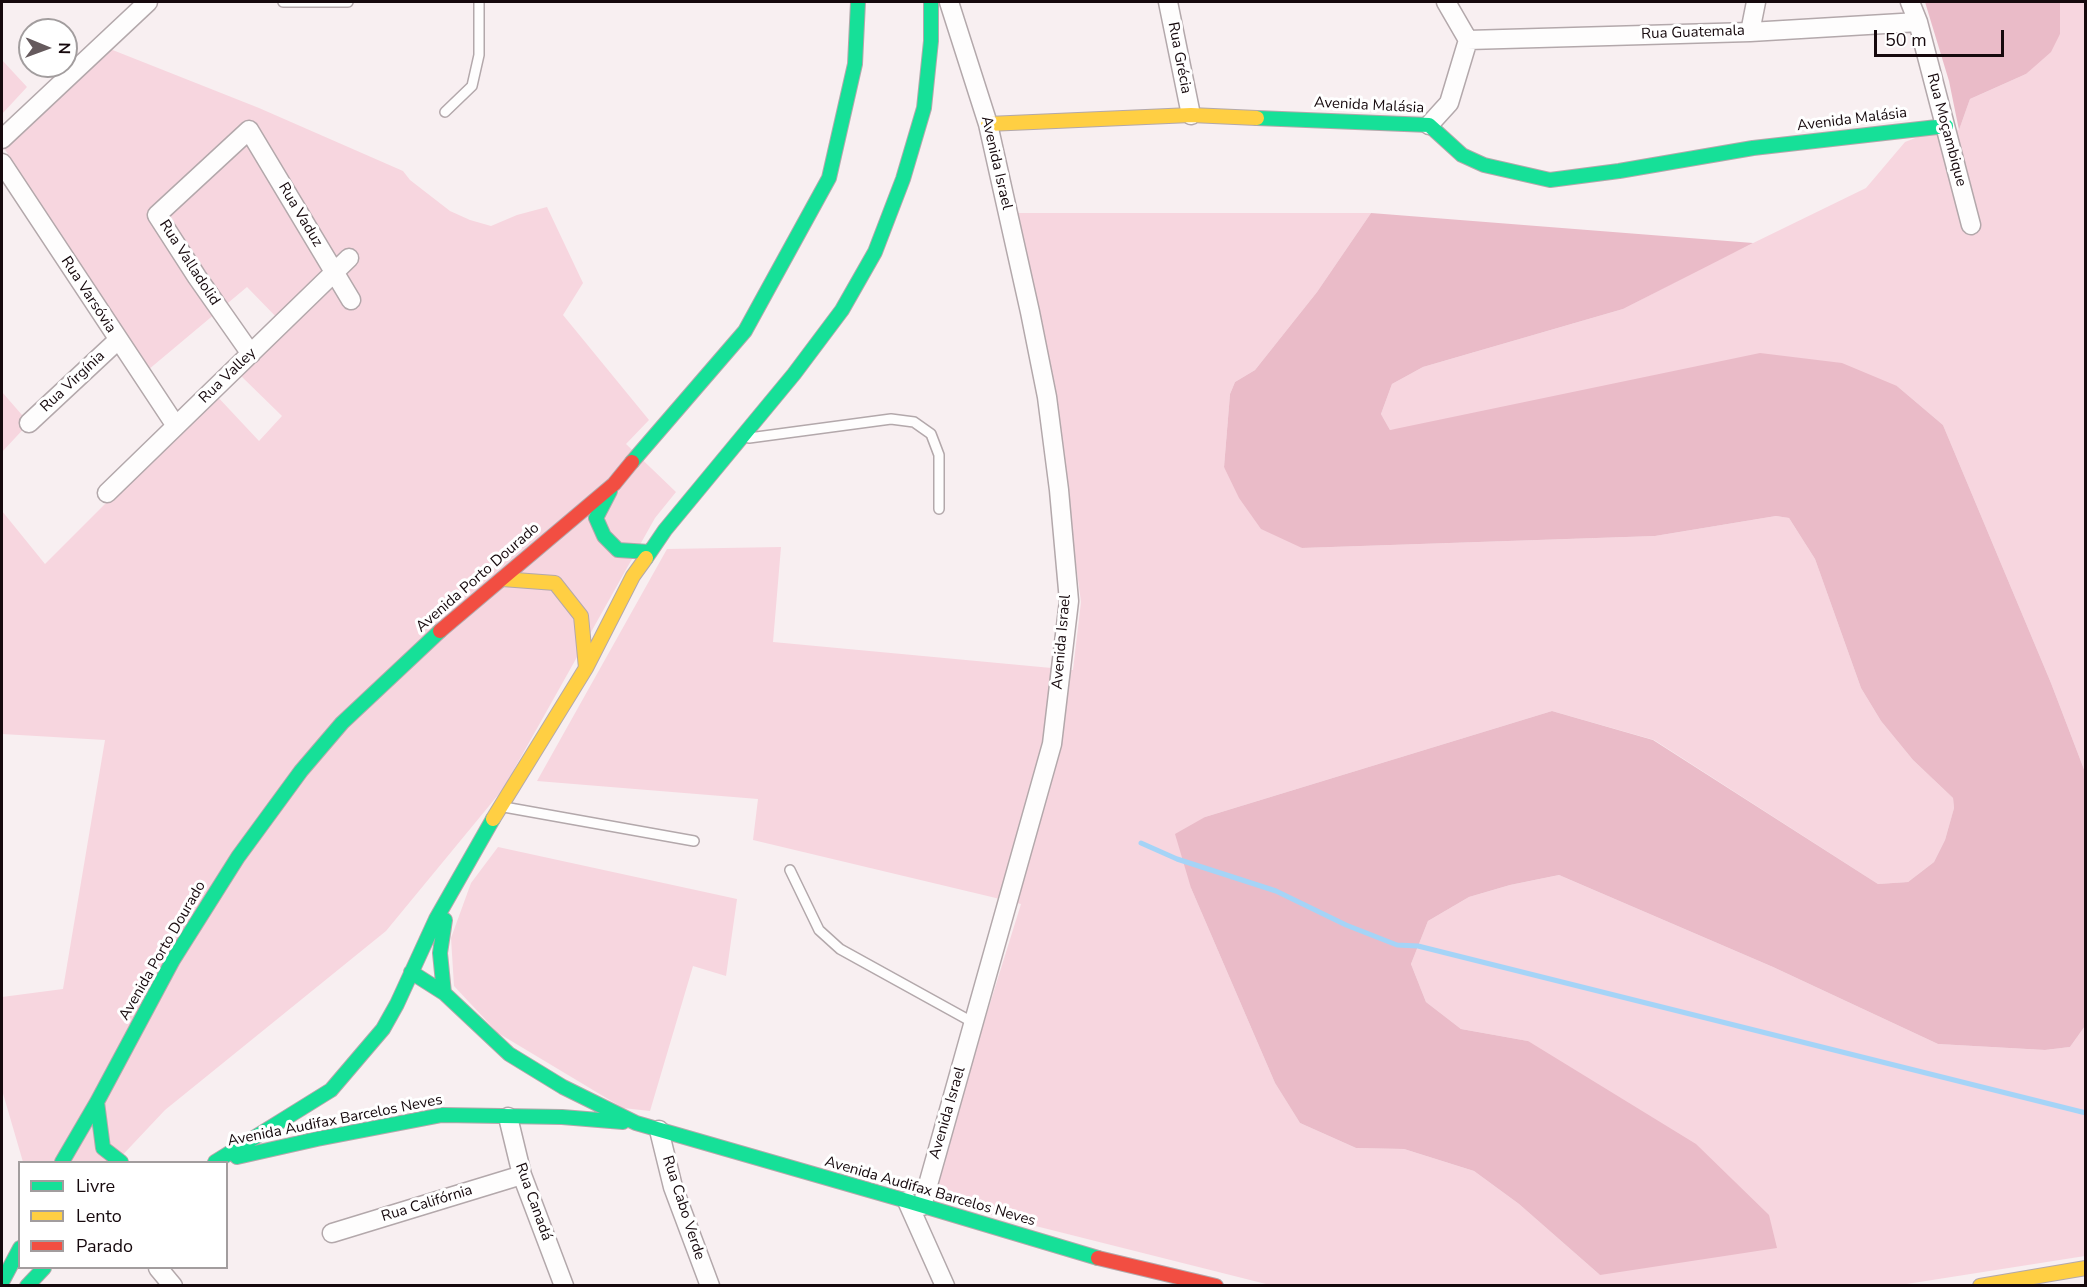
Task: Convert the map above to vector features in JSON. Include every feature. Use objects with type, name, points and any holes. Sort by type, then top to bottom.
[{"type":"main road","name":"Avenida Porto Dourado","points":[[63,1161],[173,960],[238,857],[301,771],[342,723],[440,631],[614,484],[745,331],[829,178],[855,64],[858,2]]},
{"type":"main road","points":[[217,1161],[331,1090],[383,1029],[436,919],[477,845],[586,668],[633,576],[665,530],[794,374],[842,310],[875,252],[903,179],[924,108],[931,41],[931,2]]},
{"type":"main road","name":"Avenida Malásia","points":[[988,124],[1191,116],[1430,124],[1462,155],[1477,162],[1550,180],[1753,148],[1946,126]]},
{"type":"main road","points":[[614,484],[596,518],[604,536],[618,550],[649,552]]},
{"type":"main road","points":[[502,579],[555,583],[581,616],[586,668]]},
{"type":"main road","points":[[444,993],[440,953],[446,918],[477,845]]},
{"type":"main road","name":"Avenida Audifax Barcelos Neves","points":[[411,972],[444,993],[509,1054],[563,1087],[636,1123],[1106,1261],[1216,1286]]},
{"type":"main road","points":[[97,1101],[103,1148],[120,1161]]},
{"type":"main road","name":"Avenida Audifax Barcelos Neves","points":[[217,1161],[442,1115],[562,1118],[636,1123]]},
{"type":"main road","points":[[2,1282],[18,1252]]},
{"type":"main road","points":[[1980,1286],[2085,1268]]},
{"type":"main road","points":[[27,1286],[43,1269]]},
{"type":"street","points":[[2,139],[148,2]]},
{"type":"street","name":"Avenida Israel","points":[[915,1204],[974,1023],[1052,744],[1069,601],[1059,490],[1047,397],[1030,312],[988,124],[949,2]]},
{"type":"street","name":"Rua Grécia","points":[[1168,2],[1191,116]]},
{"type":"street","points":[[1430,124],[1449,103],[1468,40],[1446,2]]},
{"type":"street","points":[[1750,32],[1756,2]]},
{"type":"street","name":"Rua Moçambique","points":[[1910,2],[1918,22],[1971,225]]},
{"type":"street","name":"Rua Guatemala","points":[[1468,40],[1750,32],[1918,22]]},
{"type":"street","name":"Rua Vaduz","points":[[249,130],[351,300]]},
{"type":"street","name":"Rua Valladolid","points":[[249,130],[157,214],[251,354]]},
{"type":"street","name":"Rua Varsóvia","points":[[2,164],[176,426]]},
{"type":"street","name":"Rua Valley","points":[[107,493],[349,258]]},
{"type":"street","name":"Rua Virgínia","points":[[28,423],[118,340]]},
{"type":"street","name":"Rua Canadá","points":[[508,1117],[522,1175],[564,1286]]},
{"type":"street","name":"Rua Cabo Verde","points":[[659,1130],[674,1187],[710,1286]]},
{"type":"street","name":"Rua Califórnia","points":[[332,1233],[522,1175]]},
{"type":"street","points":[[915,1204],[945,1286]]},
{"type":"street","points":[[159,1269],[173,1286]]},
{"type":"lane","points":[[283,2],[348,2]]},
{"type":"lane","points":[[445,112],[472,86],[479,55],[479,2]]},
{"type":"lane","points":[[740,439],[891,419],[914,422],[932,434],[939,455],[939,509]]},
{"type":"lane","points":[[502,806],[694,841]]},
{"type":"lane","points":[[790,870],[819,930],[840,949],[974,1023]]},
{"type":"shaded area","points":[[1925,2],[2060,2],[2060,34],[2051,52],[2026,74],[1970,99],[1959,130],[1949,81]]},
{"type":"shaded area","points":[[2060,2],[2085,2],[2085,772],[2051,683],[1943,425],[1897,386],[1390,430],[1381,414],[1392,384],[1423,367],[1623,309],[1866,188],[1905,142],[1946,126],[1959,130],[1970,99],[2026,74],[2060,34]]},
{"type":"shaded area","points":[[100,45],[259,108],[403,171],[410,180],[450,211],[470,220],[491,226],[517,215],[547,207],[583,283],[563,315],[649,420],[626,444],[676,492],[655,518],[503,789],[386,931],[165,1110],[117,1161],[23,1161],[2,1090],[2,997],[63,989],[105,740],[2,734],[2,511],[45,564],[215,394],[259,441],[282,416],[239,374],[282,323],[247,287],[148,370],[2,145],[68,78],[78,78],[78,67]]},
{"type":"shaded area","points":[[2,60],[27,87],[2,114]]},
{"type":"shaded area","points":[[1008,213],[1371,213],[1317,292],[1255,370],[1235,382],[1230,394],[1224,467],[1302,548],[1655,536],[1776,516],[1789,518],[1815,559],[1861,688],[1881,721],[1913,760],[1953,798],[1954,808],[1945,840],[1934,862],[1908,882],[1878,884],[1654,740],[1552,711],[1205,817],[1191,888],[1275,1083],[1300,1123],[1356,1148],[1404,1149],[1474,1171],[1519,1204],[1600,1275],[1528,1041],[1461,1029],[1426,1002],[1411,964],[1428,921],[1469,897],[1510,885],[1559,875],[1773,967],[1938,1044],[2045,1050],[2070,1047],[2085,1026],[2085,1256],[1894,1286],[1270,1285],[972,1210],[931,1193],[1021,904],[753,840],[758,799],[537,781],[667,549],[781,547],[773,642],[1073,670],[1081,602],[1070,520]]},
{"type":"shaded area","points":[[1371,213],[1753,243],[1623,309],[1423,367],[1392,384],[1381,414],[1390,430],[1760,353],[1842,363],[1897,386],[1943,425],[2051,683],[2085,772],[2085,1026],[2070,1047],[2045,1050],[1938,1044],[1773,967],[1559,875],[1510,885],[1469,897],[1428,921],[1411,964],[1426,1002],[1461,1029],[1528,1041],[1696,1144],[1769,1215],[1777,1248],[1600,1275],[1519,1204],[1474,1171],[1404,1149],[1356,1148],[1300,1123],[1275,1083],[1191,888],[1175,834],[1205,817],[1552,711],[1653,740],[1878,884],[1908,882],[1934,862],[1945,840],[1954,808],[1953,798],[1913,760],[1881,721],[1861,688],[1815,559],[1789,518],[1776,516],[1655,536],[1302,548],[1261,529],[1239,498],[1224,467],[1230,394],[1235,382],[1255,370],[1317,292]]},
{"type":"shaded area","points":[[2,392],[29,423],[2,452]]},
{"type":"shaded area","points":[[498,847],[737,899],[726,976],[693,966],[650,1111],[623,1108],[498,1033],[454,986],[451,938],[471,883]]},
{"type":"waterway","points":[[1141,843],[1177,859],[1276,891],[1346,925],[1397,945],[1418,946],[2086,1113]]},
{"type":"traffic: fast","points":[[632,462],[745,331],[829,178],[855,64],[858,2]]},
{"type":"traffic: fast","points":[[646,558],[665,530],[794,374],[842,310],[875,252],[903,179],[924,108],[931,41],[931,2]]},
{"type":"traffic: fast","points":[[1257,118],[1429,125],[1462,155],[1484,165],[1550,180],[1619,171],[1753,148],[1946,126]]},
{"type":"traffic: fast","points":[[610,491],[596,518],[604,536],[618,550],[649,552]]},
{"type":"traffic: fast","points":[[63,1161],[173,960],[238,857],[301,771],[342,723],[440,631]]},
{"type":"traffic: fast","points":[[217,1161],[331,1090],[383,1029],[436,919],[493,819]]},
{"type":"traffic: fast","points":[[444,993],[440,953],[445,920]]},
{"type":"traffic: fast","points":[[411,972],[444,993],[509,1054],[563,1087],[636,1123],[1098,1258]]},
{"type":"traffic: fast","points":[[97,1102],[103,1148],[120,1161]]},
{"type":"traffic: fast","points":[[237,1157],[442,1115],[562,1117],[623,1122]]},
{"type":"traffic: fast","points":[[2,1282],[18,1252]]},
{"type":"traffic: fast","points":[[27,1286],[43,1269]]},
{"type":"traffic: slow","points":[[988,124],[1191,115],[1257,118]]},
{"type":"traffic: slow","points":[[493,819],[586,668],[633,576],[646,558]]},
{"type":"traffic: slow","points":[[502,579],[555,583],[581,616],[586,668]]},
{"type":"traffic: slow","points":[[1980,1286],[2086,1268]]},
{"type":"traffic: jam","points":[[440,631],[614,484],[632,462]]},
{"type":"traffic: jam","points":[[1098,1258],[1216,1286]]}]
